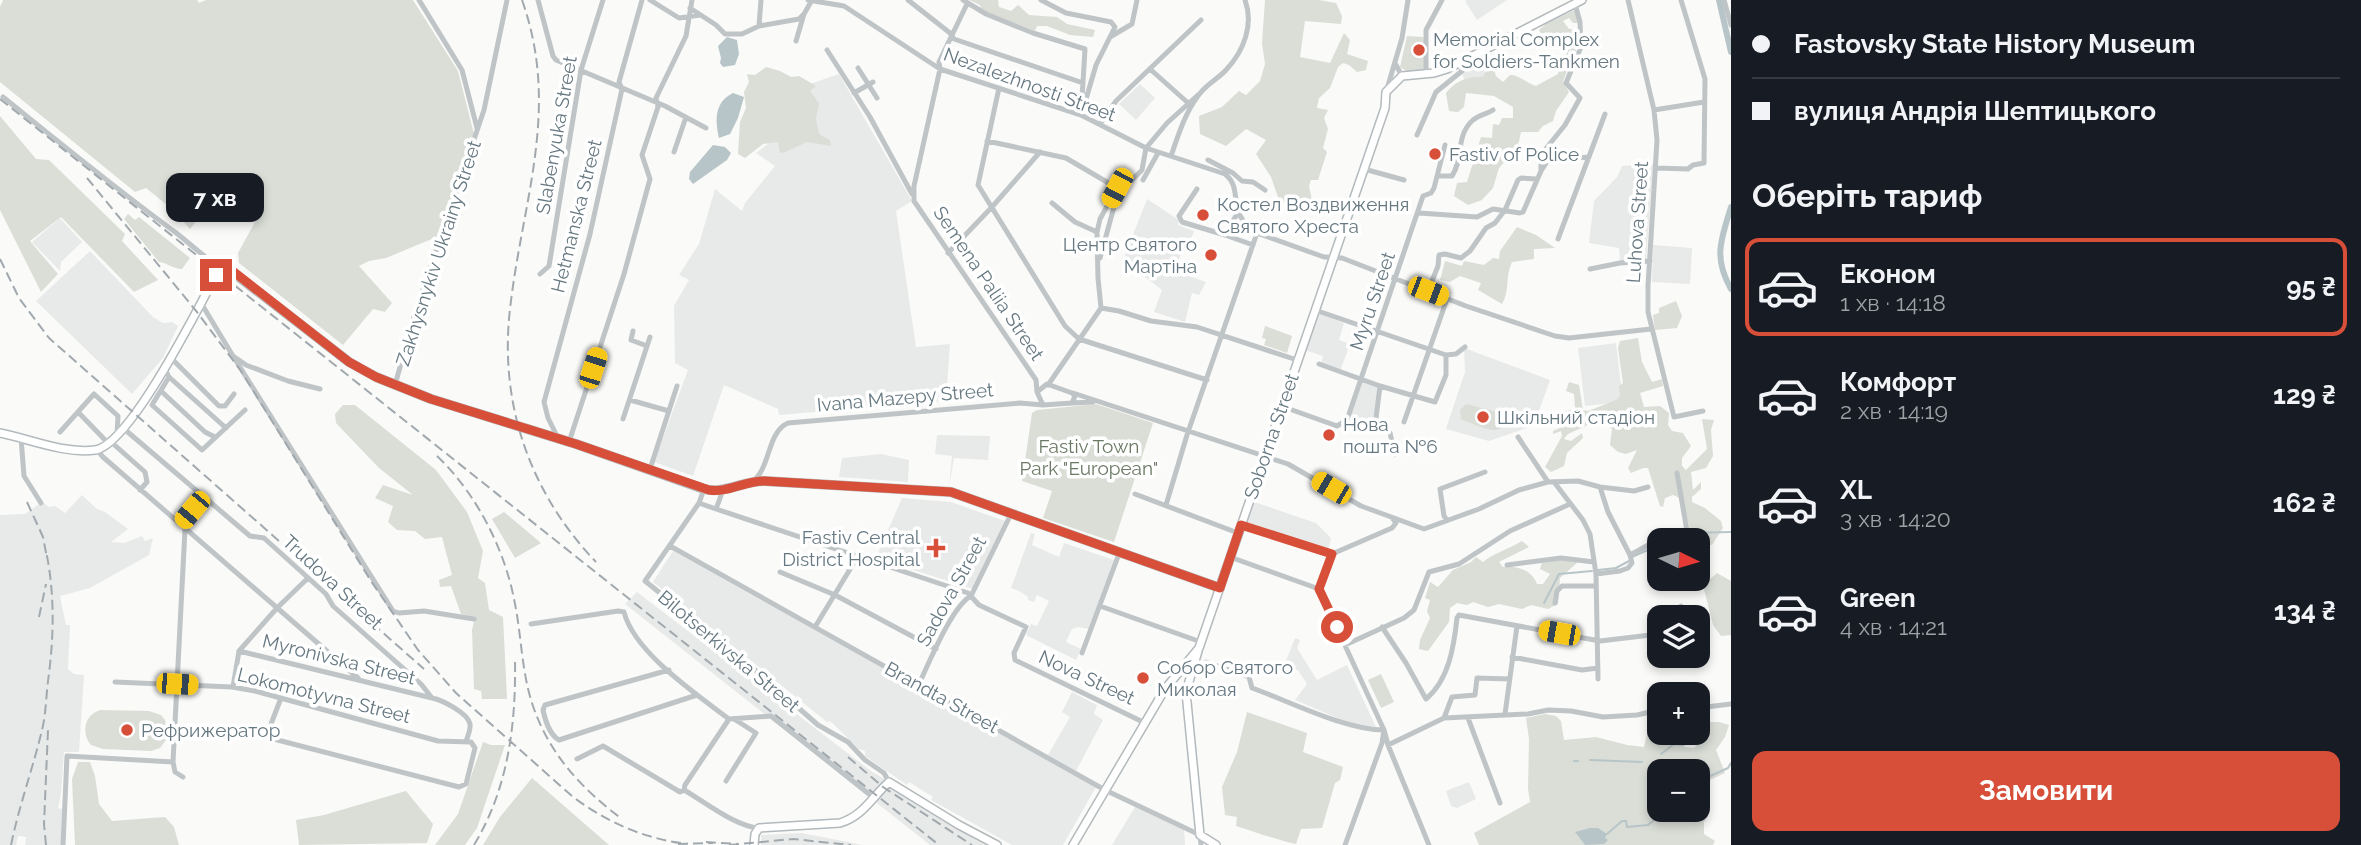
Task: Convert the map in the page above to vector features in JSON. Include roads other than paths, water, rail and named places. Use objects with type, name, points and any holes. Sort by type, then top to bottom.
[{"type":"main road","points":[[1391,89],[1404,76],[1426,74],[1459,63],[1579,2]]},
{"type":"main road","name":"Soborna Street","points":[[1073,845],[1165,690],[1200,645],[1391,89]]},
{"type":"main road","points":[[0,433],[62,448],[97,450],[109,442],[134,415],[216,275],[227,270],[234,272],[349,362],[395,385]]},
{"type":"main road","name":"Zakhysnykiv Ukrainy Street","points":[[395,385],[704,489]]},
{"type":"main road","points":[[704,489],[723,491],[752,481],[951,492],[1220,588]]},
{"type":"main road","points":[[1200,645],[1186,692],[1200,835]]},
{"type":"main road","points":[[754,845],[755,834],[760,828],[846,821],[861,813],[889,782],[997,845]]},
{"type":"main road","name":"Brandta Street","points":[[1200,835],[1216,845]]},
{"type":"street","name":"Zakhysnykiv Ukrainy Street","points":[[419,0],[462,70],[478,131]]},
{"type":"street","name":"Zakhysnykiv Ukrainy Street","points":[[395,385],[415,313],[478,131],[507,0]]},
{"type":"street","points":[[538,0],[556,60],[621,86],[706,128]]},
{"type":"street","name":"Slabenyuka Street","points":[[540,274],[549,266],[581,70],[603,0]]},
{"type":"street","name":"Hetmanska Street","points":[[558,438],[544,402],[590,234],[622,89],[619,82],[642,0]]},
{"type":"street","points":[[650,0],[673,16],[688,18],[700,15]]},
{"type":"street","points":[[569,442],[624,274],[650,179],[642,155],[658,107],[657,95],[686,36],[692,0]]},
{"type":"street","points":[[759,26],[761,0]]},
{"type":"street","points":[[796,41],[810,0]]},
{"type":"street","name":"Nezalezhnosti Street","points":[[810,0],[844,6],[940,69],[1081,116],[1158,153],[1225,174],[1233,184],[1235,198]]},
{"type":"street","points":[[838,0],[844,6]]},
{"type":"street","points":[[908,0],[952,37],[1009,60],[1083,83]]},
{"type":"street","points":[[1041,0],[1066,13],[1111,22],[1115,27],[1096,65],[1081,116]]},
{"type":"street","points":[[1061,9],[1066,0]]},
{"type":"street","points":[[1110,37],[1132,24],[1137,0]]},
{"type":"street","points":[[1030,404],[1048,385],[1101,308],[1097,232],[1100,219],[1117,188],[1138,176],[1142,170],[1146,148],[1187,102],[1226,70],[1239,53],[1250,17],[1245,0]]},
{"type":"street","name":"Soborna Street","points":[[1391,89],[1408,0]]},
{"type":"street","points":[[1426,74],[1426,30],[1442,0]]},
{"type":"street","name":"Luhova Street","points":[[1628,0],[1654,110],[1657,140],[1648,286],[1651,329],[1674,417],[1703,411]]},
{"type":"street","points":[[1656,168],[1688,169],[1704,163],[1705,79],[1681,0]]},
{"type":"street","points":[[1724,0],[1731,25]]},
{"type":"street","points":[[965,2],[1033,33],[1084,48],[1081,116]]},
{"type":"street","name":"Semena Paliia Street","points":[[965,2],[939,62],[940,69],[913,197],[915,205],[1036,380],[1038,394]]},
{"type":"street","points":[[1541,170],[1544,151],[1565,125],[1580,99],[1566,83],[1581,47],[1579,2]]},
{"type":"street","points":[[690,8],[725,34],[742,34],[759,26],[799,19],[804,14]]},
{"type":"street","points":[[1100,124],[1116,101],[1201,19]]},
{"type":"street","points":[[827,50],[913,197]]},
{"type":"street","points":[[1391,89],[1396,55]]},
{"type":"street","points":[[1417,135],[1436,92],[1462,71],[1459,63]]},
{"type":"street","points":[[1396,65],[1404,76]]},
{"type":"street","points":[[858,68],[871,83],[877,98]]},
{"type":"street","points":[[1150,69],[1187,102]]},
{"type":"street","points":[[854,93],[871,83]]},
{"type":"street","points":[[999,88],[978,185],[1065,326],[1079,339],[1207,380]]},
{"type":"street","points":[[1171,156],[1181,127],[1198,95]]},
{"type":"street","points":[[4,97],[130,199],[208,259],[227,270]]},
{"type":"street","points":[[1654,110],[1704,102]]},
{"type":"street","points":[[1437,176],[1452,176],[1458,164],[1463,133],[1478,116],[1493,110]]},
{"type":"street","points":[[1558,239],[1605,114]]},
{"type":"street","points":[[674,152],[686,117]]},
{"type":"street","points":[[987,141],[1066,158],[1117,188]]},
{"type":"street","name":"Myru Street","points":[[1281,406],[1337,426],[1347,420],[1423,197],[1433,191],[1445,145]]},
{"type":"street","points":[[948,253],[1040,152]]},
{"type":"street","points":[[1143,180],[1158,153]]},
{"type":"street","points":[[1419,213],[1478,217],[1493,209],[1520,213],[1523,212],[1536,179],[1548,160],[1589,157]]},
{"type":"street","points":[[1208,160],[1242,181],[1250,180],[1265,190]]},
{"type":"street","points":[[1364,169],[1404,180]]},
{"type":"street","points":[[1428,291],[1438,266],[1439,255],[1463,257],[1486,228],[1495,223],[1505,210],[1518,180],[1536,179]]},
{"type":"street","points":[[1242,181],[1235,198],[1237,214],[1247,227],[1257,233],[1324,257],[1334,256],[1447,299],[1562,338],[1651,329]]},
{"type":"street","points":[[1197,189],[1179,216],[1182,222],[1252,245]]},
{"type":"street","points":[[1098,264],[1117,196]]},
{"type":"street","points":[[1052,203],[1075,222],[1097,232]]},
{"type":"street","points":[[1225,235],[1237,214]]},
{"type":"street","points":[[1166,505],[1188,431],[1257,233]]},
{"type":"street","points":[[1590,269],[1650,261]]},
{"type":"street","points":[[1404,422],[1447,299]]},
{"type":"street","points":[[201,303],[391,607],[399,613],[414,610],[474,619]]},
{"type":"street","points":[[1101,308],[1151,321],[1197,327],[1297,360]]},
{"type":"street","points":[[1315,310],[1446,355],[1456,354],[1465,347]]},
{"type":"street","points":[[633,331],[631,340],[647,346]]},
{"type":"street","points":[[623,419],[650,337]]},
{"type":"street","points":[[1319,365],[1435,402],[1446,375],[1446,355]]},
{"type":"street","points":[[233,356],[246,365],[320,389]]},
{"type":"street","points":[[170,357],[219,406],[226,405],[234,394]]},
{"type":"street","points":[[164,367],[169,376],[226,428]]},
{"type":"street","points":[[169,376],[152,405],[202,450],[245,410]]},
{"type":"street","name":"Semena Paliia Street","points":[[1036,380],[1073,393]]},
{"type":"street","points":[[650,469],[677,386]]},
{"type":"street","points":[[1380,386],[1376,418],[1390,433],[1395,454]]},
{"type":"street","points":[[161,391],[205,432],[215,437]]},
{"type":"street","points":[[1073,393],[1288,464],[1361,506],[1424,529],[1479,509],[1519,490],[1551,482],[1578,481],[1634,491],[1648,487]]},
{"type":"street","points":[[1072,403],[1075,399],[1073,393]]},
{"type":"street","points":[[60,432],[94,394],[118,416],[117,435]]},
{"type":"street","points":[[1038,394],[1043,405]]},
{"type":"street","points":[[629,400],[669,411]]},
{"type":"street","points":[[1072,403],[1096,402]]},
{"type":"street","name":"Ivana Mazepy Street","points":[[752,481],[760,475],[783,424],[1020,403],[1072,403]]},
{"type":"street","points":[[78,412],[145,472],[147,482],[140,490]]},
{"type":"street","name":"Trudova Street","points":[[123,428],[250,536],[264,538],[326,594],[333,606],[421,684],[432,698],[442,700],[470,722],[466,742]]},
{"type":"street","points":[[1518,437],[1583,520],[1590,534],[1596,574],[1598,678]]},
{"type":"street","points":[[21,438],[24,476],[41,503]]},
{"type":"street","points":[[97,450],[358,678]]},
{"type":"street","points":[[1447,520],[1440,489],[1485,472]]},
{"type":"street","points":[[1676,473],[1686,528]]},
{"type":"street","points":[[1596,574],[1628,568],[1632,563],[1608,512],[1600,487]]},
{"type":"street","name":"Bilotserkivska Street","points":[[704,489],[699,503],[646,582],[746,662],[818,725],[848,742],[865,761],[884,774],[889,782]]},
{"type":"street","points":[[716,509],[723,491]]},
{"type":"street","points":[[1135,494],[1240,529],[1332,554],[1392,528],[1396,523],[1392,517]]},
{"type":"street","points":[[183,777],[175,772],[173,762],[183,527],[203,496]]},
{"type":"street","points":[[699,503],[972,594]]},
{"type":"street","points":[[1345,645],[1404,618],[1414,610],[1429,572],[1459,564],[1510,531],[1570,504]]},
{"type":"street","name":"Sadova Street","points":[[919,684],[955,613],[972,594],[1011,514]]},
{"type":"street","name":"Brandta Street","points":[[670,546],[1105,790],[1200,835]]},
{"type":"street","points":[[1630,555],[1647,546]]},
{"type":"street","points":[[1083,653],[1120,551]]},
{"type":"street","points":[[1332,554],[1319,589],[1384,730],[1385,744],[1429,845]]},
{"type":"street","points":[[815,627],[858,556]]},
{"type":"street","points":[[1230,557],[1319,589]]},
{"type":"street","points":[[1507,565],[1561,558],[1594,562]]},
{"type":"street","points":[[780,572],[835,595],[936,649]]},
{"type":"street","points":[[233,687],[239,651],[277,607],[308,578]]},
{"type":"street","points":[[1555,603],[1557,591],[1562,586],[1596,586]]},
{"type":"street","name":"Nova Street","points":[[972,594],[979,605],[1026,627],[1014,653],[1015,660],[1145,723]]},
{"type":"street","points":[[1100,606],[1200,645]]},
{"type":"street","points":[[531,624],[624,612],[637,640],[669,670],[697,695],[756,733],[726,781]]},
{"type":"street","points":[[1382,627],[1426,699],[1435,691],[1454,650],[1457,618],[1462,614],[1475,619],[1597,640],[1647,635]]},
{"type":"street","points":[[1504,714],[1517,626]]},
{"type":"street","name":"Myronivska Street","points":[[239,651],[432,698]]},
{"type":"street","points":[[1512,657],[1582,670],[1598,668]]},
{"type":"street","points":[[1206,662],[1249,677],[1252,688],[1349,724],[1365,729],[1384,730]]},
{"type":"street","points":[[669,670],[545,705],[544,717],[554,737],[559,740],[697,695]]},
{"type":"street","points":[[1444,718],[1452,697],[1475,695],[1477,678],[1509,679]]},
{"type":"street","name":"Lokomotyvna Street","points":[[116,682],[233,687],[438,741],[466,742]]},
{"type":"street","points":[[1165,690],[1186,692]]},
{"type":"street","points":[[266,737],[281,698]]},
{"type":"street","points":[[1710,707],[1731,704]]},
{"type":"street","points":[[1345,845],[1385,744],[1444,718],[1528,714],[1548,710],[1603,717],[1647,713]]},
{"type":"street","points":[[732,719],[771,716],[874,798]]},
{"type":"street","points":[[1468,718],[1500,803]]},
{"type":"street","points":[[684,790],[732,719]]},
{"type":"street","points":[[176,730],[266,737],[459,787],[466,784],[475,748],[474,743],[466,742]]},
{"type":"street","points":[[578,759],[603,746],[680,792],[684,790],[750,828],[760,828]]},
{"type":"street","points":[[63,845],[67,756],[173,762]]},
{"type":"street","points":[[1200,835],[1201,845]]},
{"type":"waterway","points":[[1719,0],[1731,52]]},
{"type":"waterway","points":[[1731,207],[1720,248],[1722,267],[1731,289]]},
{"type":"waterway","points":[[1710,532],[1731,532]]},
{"type":"waterway","points":[[1632,557],[1647,550]]},
{"type":"waterway","points":[[1598,570],[1616,568],[1629,561]]},
{"type":"waterway","points":[[1544,603],[1559,574],[1592,571]]},
{"type":"waterway","points":[[1661,754],[1673,745]]},
{"type":"waterway","points":[[1590,760],[1642,762]]},
{"type":"waterway","points":[[1710,776],[1728,768],[1731,763]]},
{"type":"waterway","points":[[1607,834],[1622,821],[1626,821],[1627,827],[1652,822]]},
{"type":"railway","points":[[522,0],[533,40],[539,118],[510,309],[510,379],[515,413],[537,477],[553,507],[596,562]]},
{"type":"railway","points":[[0,99],[939,845]]},
{"type":"railway","points":[[87,178],[197,312],[241,371],[371,581],[418,650],[456,693],[586,806],[613,822],[642,834],[688,844]]},
{"type":"railway","points":[[0,259],[19,298],[49,338],[424,669]]},
{"type":"railway","points":[[437,456],[476,504],[496,541],[514,599],[534,709],[549,742],[582,784],[622,819]]},
{"type":"railway","points":[[27,502],[43,537],[47,558]]},
{"type":"railway","points":[[11,845],[45,712],[53,616],[46,551]]},
{"type":"railway","points":[[39,617],[46,584]]},
{"type":"railway","points":[[474,845],[495,802],[508,756],[514,709],[515,661]]},
{"type":"railway","points":[[46,845],[44,824],[48,730]]},
{"type":"railway","points":[[848,757],[883,787],[972,845]]},
{"type":"railway","points":[[729,845],[793,839],[851,845]]},
{"type":"railway","points":[[706,842],[738,844]]},
{"type":"railway","points":[[678,844],[713,843]]},
{"type":"place","name":"Memorial Complex for Soldiers-Tankmen","points":[[1419,50]]},
{"type":"place","name":"Fastiv of Police","points":[[1435,154]]},
{"type":"place","name":"Костел Воздвиження Святого Хреста","points":[[1203,215]]},
{"type":"place","name":"Центр Святого Мартіна","points":[[1211,255]]},
{"type":"place","name":"Шкільний стадіон","points":[[1483,417]]},
{"type":"place","name":"Нова пошта №6","points":[[1329,435]]},
{"type":"place","name":"Fastiv Central District Hospital","points":[[936,548]]},
{"type":"place","name":"Собор Святого Миколая","points":[[1143,678]]},
{"type":"place","name":"Рефрижератор","points":[[127,730]]},
{"type":"park label","name":"Fastiv Town Park \"European\"","points":[[1089,457]]}]
